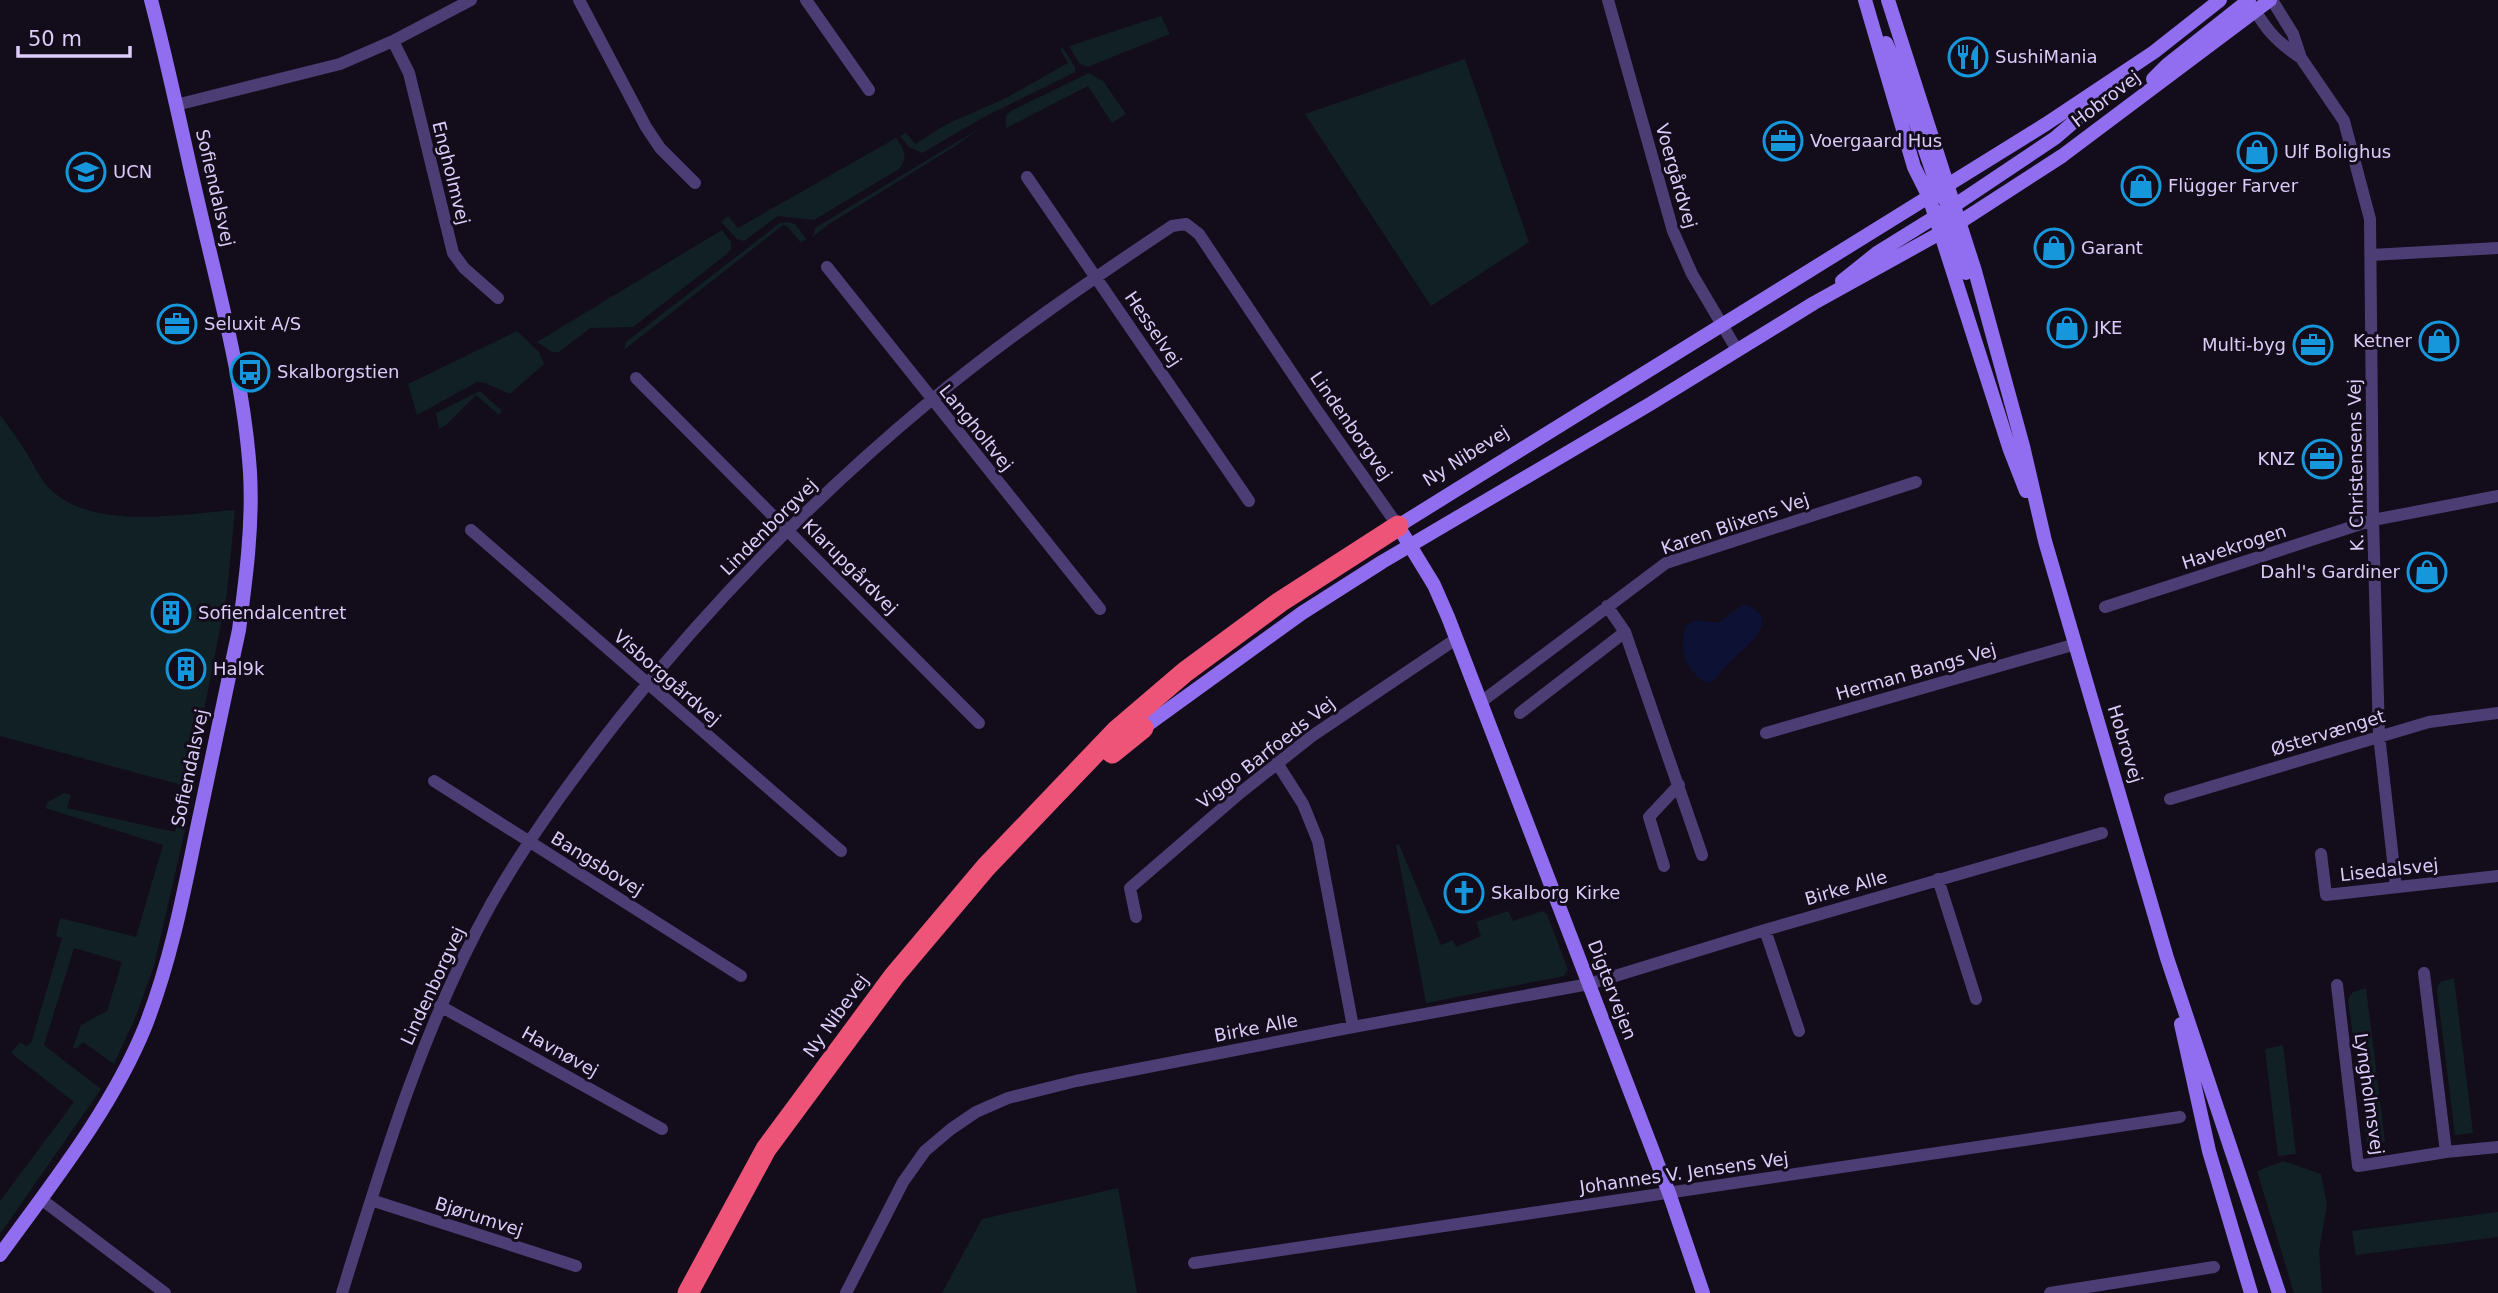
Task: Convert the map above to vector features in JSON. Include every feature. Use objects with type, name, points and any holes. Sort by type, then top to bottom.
[{"type":"highway","name":"Ny Nibevej","points":[[688,1293],[766,1149],[886,986],[978,877],[1116,731],[1185,672],[1280,601],[1398,526]]},
{"type":"highway","name":"Ny Nibevej","points":[[1057,794],[1143,728]]},
{"type":"main road","name":"Sofiendalsvej","points":[[0,1255],[78,1146],[115,1087],[144,1028],[164,971],[185,889],[245,590],[250,522],[246,432],[229,341],[150,0]]},
{"type":"main road","name":"Hobrovej","points":[[1866,0],[1914,167],[1945,210],[1971,290],[2000,359],[2045,541],[2167,958],[2279,1293]]},
{"type":"main road","name":"Hobrovej","points":[[1888,0],[2010,450],[2045,541]]},
{"type":"main road","name":"Hobrovej","points":[[1945,210],[2046,124],[2154,52],[2220,0]]},
{"type":"main road","name":"Hobrovej","points":[[1945,210],[2062,156],[2117,115],[2252,2],[2271,0]]},
{"type":"main road","points":[[1945,210],[2055,138],[2154,52]]},
{"type":"main road","name":"Ny Nibevej","points":[[1398,526],[1722,325],[1945,210]]},
{"type":"main road","name":"Ny Nibevej","points":[[1143,728],[1302,613],[1814,303],[1945,210]]},
{"type":"main road","name":"Digtervejen","points":[[1398,526],[1434,585],[1482,702],[1669,1193],[1703,1293]]},
{"type":"main road","name":"Hobrovej","points":[[2167,958],[2209,1151],[2251,1293]]},
{"type":"street","points":[[176,105],[340,64],[393,41],[471,0]]},
{"type":"street","points":[[579,0],[646,127],[660,148],[695,183]]},
{"type":"street","points":[[806,0],[869,90]]},
{"type":"street","name":"Voergårdvej","points":[[1608,0],[1672,231],[1692,275],[1737,349]]},
{"type":"street","name":"K. Christensens Vej","points":[[2271,0],[2293,34],[2301,58],[2344,121],[2370,219],[2373,520],[2379,735],[2396,887]]},
{"type":"street","name":"K. Christensens Vej","points":[[2252,2],[2278,43],[2301,58]]},
{"type":"street","name":"Engholmvej","points":[[393,41],[409,74],[453,253],[464,268],[498,298]]},
{"type":"street","name":"Hesselvej","points":[[1027,177],[1249,501]]},
{"type":"street","name":"Lindenborgvej","points":[[342,1293],[418,1060],[440,1006],[491,905],[529,842],[586,761],[706,616],[788,530],[932,400],[1096,276],[1172,226],[1185,224],[1199,234],[1398,526]]},
{"type":"street","points":[[2371,255],[2498,248]]},
{"type":"street","name":"Langholtvej","points":[[827,267],[1100,609]]},
{"type":"street","name":"Klarupgårdvej","points":[[636,378],[979,723]]},
{"type":"street","name":"Karen Blixens Vej","points":[[1482,702],[1666,563],[1916,482]]},
{"type":"street","name":"Havekrogen","points":[[2105,607],[2373,520],[2498,496]]},
{"type":"street","name":"Visborggårdvej","points":[[471,530],[841,851]]},
{"type":"street","points":[[1607,606],[1625,632],[1702,855]]},
{"type":"street","points":[[1520,713],[1625,632]]},
{"type":"street","name":"Viggo Barfoeds Vej","points":[[1136,917],[1130,888],[1184,840],[1311,736],[1456,639]]},
{"type":"street","name":"Herman Bangs Vej","points":[[1766,733],[2076,645]]},
{"type":"street","name":"Østervænget","points":[[2170,799],[2379,735],[2429,722],[2498,713]]},
{"type":"street","points":[[1277,763],[1303,804],[1318,841],[1353,1027]]},
{"type":"street","name":"Bangsbovej","points":[[434,781],[741,976]]},
{"type":"street","points":[[1664,866],[1649,817],[1679,786]]},
{"type":"street","name":"Birke Alle","points":[[846,1293],[903,1182],[925,1151],[976,1112],[1008,1098],[1069,1083],[1353,1027],[1589,984],[1765,930],[2102,834]]},
{"type":"street","name":"Lisedalsvej","points":[[2321,854],[2326,895],[2498,876]]},
{"type":"street","points":[[1938,880],[1976,999]]},
{"type":"street","points":[[1765,930],[1799,1031]]},
{"type":"street","points":[[2424,973],[2446,1152]]},
{"type":"street","name":"Lyngholmsvej","points":[[2337,985],[2358,1166],[2498,1147]]},
{"type":"street","name":"Havnøvej","points":[[440,1006],[662,1129]]},
{"type":"street","name":"Johannes V. Jensens Vej","points":[[1194,1263],[2180,1117]]},
{"type":"street","points":[[41,1199],[164,1293]]},
{"type":"street","name":"Bjørumvej","points":[[371,1200],[576,1266]]},
{"type":"street","points":[[2050,1293],[2214,1267]]},
{"type":"shaded area","points":[[1161,16],[1170,34],[1087,67],[1079,63],[1069,46]]},
{"type":"shaded area","points":[[1063,48],[1075,67],[1075,72],[984,117],[922,153],[909,147],[900,136],[906,133],[915,144],[947,124],[1006,98],[1068,63],[1060,49]]},
{"type":"shaded area","points":[[1465,59],[1529,242],[1431,306],[1305,114]]},
{"type":"shaded area","points":[[1089,73],[1103,81],[1126,114],[1112,123],[1088,86],[1006,128],[1006,116],[1011,111]]},
{"type":"shaded area","points":[[982,127],[826,226],[813,237],[815,228]]},
{"type":"shaded area","points":[[896,138],[904,154],[904,161],[899,169],[814,220],[778,216],[744,241],[737,239],[721,222],[728,216],[738,228]]},
{"type":"shaded area","points":[[780,223],[795,224],[806,239],[801,243],[787,226],[783,225],[624,350],[626,342]]},
{"type":"shaded area","points":[[722,230],[731,242],[731,249],[727,254],[633,327],[590,328],[559,352],[552,352],[537,342]]},
{"type":"shaded area","points":[[517,331],[539,352],[544,364],[510,394],[477,382],[417,415],[408,384]]},
{"type":"shaded area","points":[[480,391],[502,411],[499,415],[476,395],[439,429],[436,413]]},
{"type":"shaded area","points":[[0,415],[48,487],[66,501],[88,510],[137,517],[235,510],[227,593],[189,787],[0,736]]},
{"type":"shaded area","points":[[1744,604],[1756,610],[1761,617],[1762,625],[1758,634],[1717,677],[1709,683],[1701,679],[1686,659],[1683,643],[1686,626],[1696,620],[1718,623]]},
{"type":"shaded area","points":[[64,793],[71,795],[67,808],[175,832],[179,819],[187,821],[154,966],[136,1016],[114,1064],[83,1042],[76,1049],[73,1047],[81,1025],[107,1011],[122,962],[74,948],[44,1045],[101,1089],[0,1234],[0,1201],[74,1102],[11,1053],[20,1042],[26,1046],[31,1043],[62,938],[56,936],[60,918],[136,937],[163,845],[45,808],[48,802]]},
{"type":"shaded area","points":[[1399,844],[1441,945],[1453,940],[1456,947],[1481,936],[1476,922],[1508,911],[1513,921],[1542,911],[1547,914],[1568,970],[1564,976],[1426,1003],[1396,845]]},
{"type":"shaded area","points":[[2454,978],[2473,1133],[2455,1135],[2437,990],[2440,982]]},
{"type":"shaded area","points":[[2366,988],[2385,1142],[2367,1144],[2348,999],[2353,992]]},
{"type":"shaded area","points":[[2283,1045],[2296,1154],[2278,1156],[2265,1049]]},
{"type":"shaded area","points":[[2283,1161],[2321,1174],[2327,1205],[2319,1251],[2322,1293],[2294,1293],[2257,1171]]},
{"type":"shaded area","points":[[1118,1188],[1137,1293],[942,1293],[982,1219]]},
{"type":"shaded area","points":[[2498,1212],[2498,1237],[2356,1255],[2352,1231]]},
{"type":"place","name":"SushiMania","points":[[1968,57]]},
{"type":"place","name":"Voergaard Hus","points":[[1783,141]]},
{"type":"place","name":"Ulf Bolighus","points":[[2257,152]]},
{"type":"place","name":"UCN","points":[[86,172]]},
{"type":"place","name":"Flügger Farver","points":[[2141,186]]},
{"type":"place","name":"Garant","points":[[2054,248]]},
{"type":"place","name":"Seluxit A/S","points":[[177,324]]},
{"type":"place","name":"JKE","points":[[2067,328]]},
{"type":"place","name":"Ketner","points":[[2439,341]]},
{"type":"place","name":"Multi-byg","points":[[2313,345]]},
{"type":"place","name":"Skalborgstien","points":[[250,372]]},
{"type":"place","name":"KNZ","points":[[2322,459]]},
{"type":"place","name":"Dahl's Gardiner","points":[[2427,572]]},
{"type":"place","name":"Sofiendalcentret","points":[[171,613]]},
{"type":"place","name":"Hal9k","points":[[186,669]]},
{"type":"place","name":"Skalborg Kirke","points":[[1464,893]]}]
